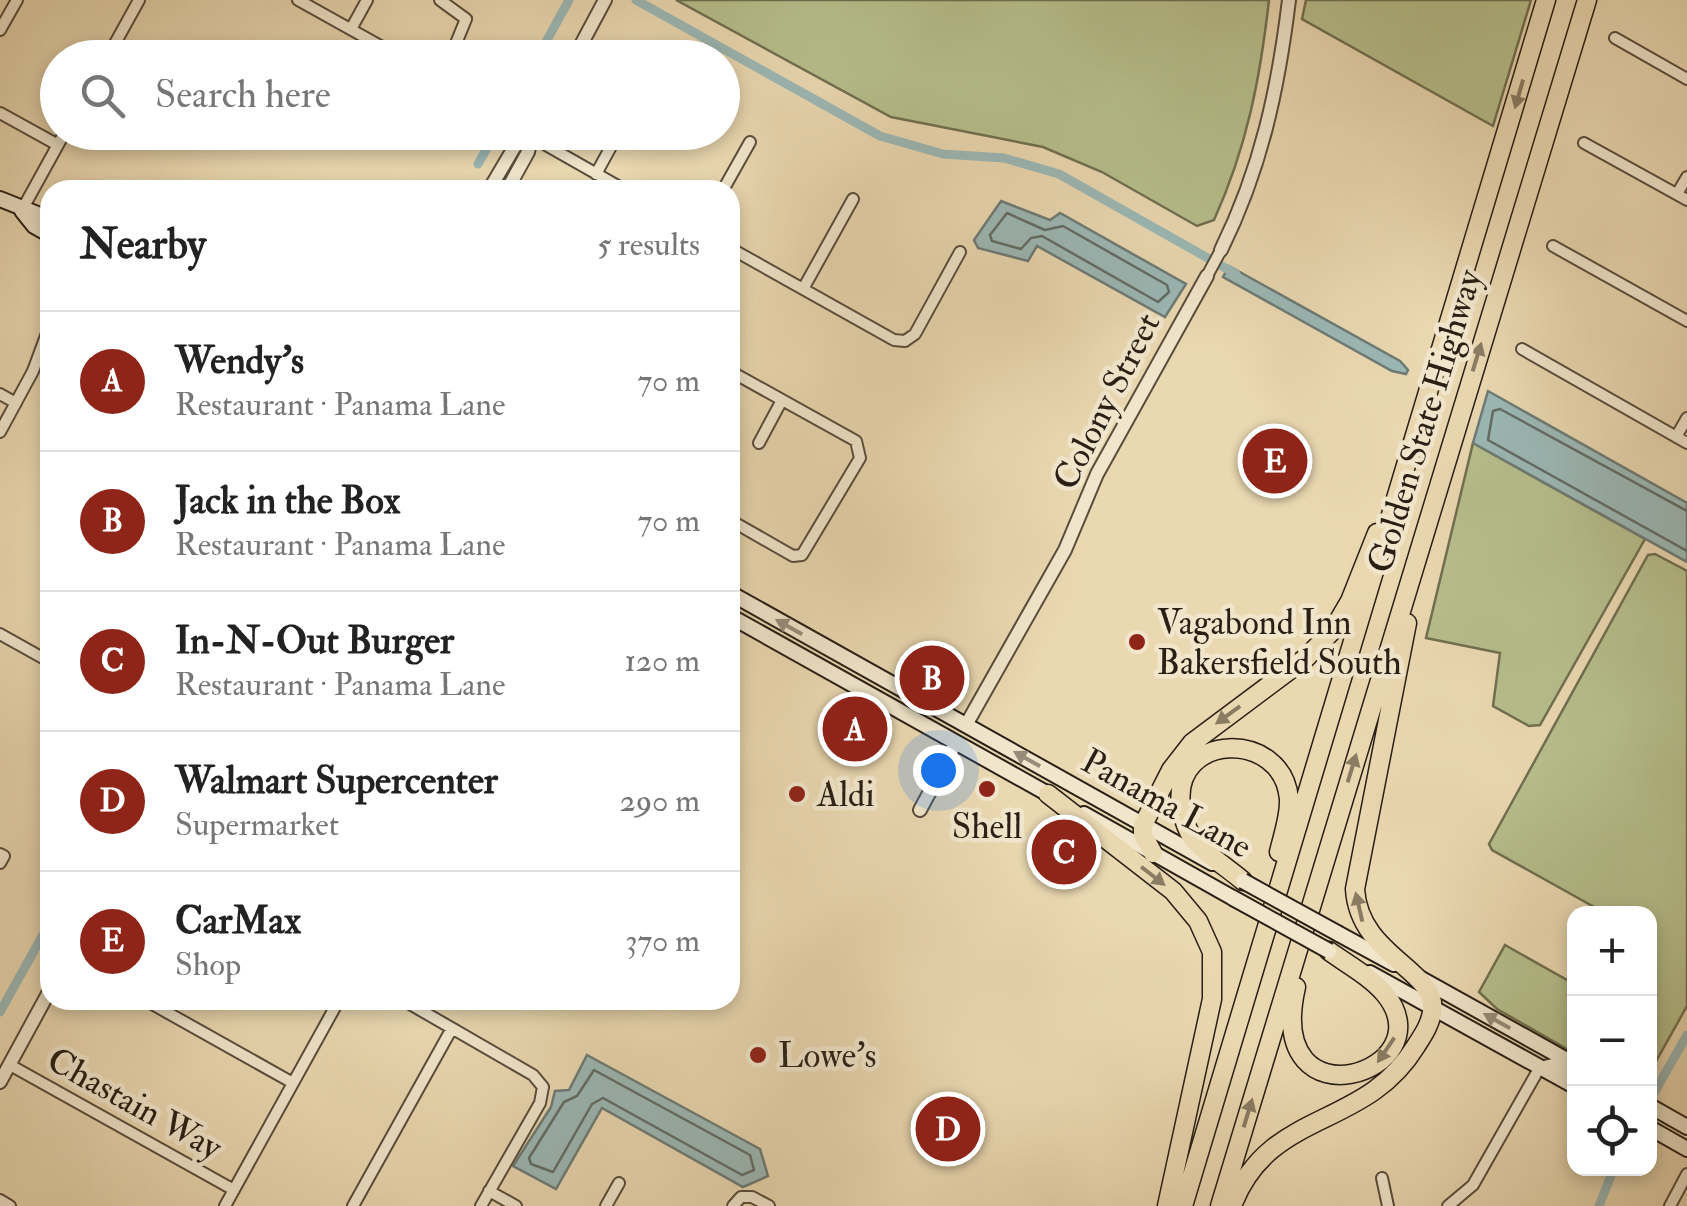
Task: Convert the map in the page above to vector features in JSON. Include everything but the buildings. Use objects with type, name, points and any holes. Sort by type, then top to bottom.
[{"type":"highway","name":"Golden State Highway","points":[[1183,1206],[1546,0]]},
{"type":"highway","name":"Golden State Highway","points":[[1220,1206],[1587,0]]},
{"type":"highway","points":[[1153,854],[1142,835],[1142,825],[1171,770],[1192,743],[1307,657],[1333,630],[1350,601],[1426,407]]},
{"type":"highway","points":[[1232,1206],[1254,1168],[1276,1144],[1306,1124],[1342,1114],[1388,1084],[1402,1069],[1428,1026],[1433,1007],[1420,978],[1372,939],[1359,916],[1355,889],[1394,679],[1458,420]]},
{"type":"highway","points":[[1241,1014],[1289,800],[1284,779],[1272,762],[1254,751],[1224,747],[1203,754],[1185,777],[1180,794],[1183,816],[1195,841],[1243,880]]},
{"type":"highway","points":[[1048,794],[1173,892],[1198,921],[1212,952],[1212,999],[1167,1206]]},
{"type":"highway","points":[[1329,951],[1384,992],[1396,1015],[1394,1041],[1363,1074],[1338,1076],[1318,1068],[1302,1054],[1291,1025],[1334,824]]},
{"type":"main road","points":[[0,199],[40,216]]},
{"type":"main road","points":[[22,211],[40,229]]},
{"type":"main road","name":"Panama Lane","points":[[740,600],[1567,1060]]},
{"type":"main road","name":"Panama Lane","points":[[740,622],[1567,1082]]},
{"type":"main road","points":[[818,666],[830,660],[870,682],[895,686]]},
{"type":"main road","points":[[1657,1111],[1687,1127]]},
{"type":"main road","points":[[1657,1132],[1687,1149]]},
{"type":"street","points":[[0,30],[16,0]]},
{"type":"street","points":[[117,40],[138,0]]},
{"type":"street","points":[[298,0],[370,40]]},
{"type":"street","points":[[350,29],[367,0]]},
{"type":"street","points":[[440,0],[466,19],[457,40]]},
{"type":"street","points":[[584,40],[605,0]]},
{"type":"street","name":"Colony Street","points":[[920,810],[1066,550],[1105,458],[1221,250],[1248,192],[1270,125],[1289,0]]},
{"type":"street","points":[[1616,38],[1687,79]]},
{"type":"street","points":[[0,113],[40,135]]},
{"type":"street","points":[[728,180],[750,142]]},
{"type":"street","points":[[1584,143],[1682,197],[1687,176]]},
{"type":"street","points":[[22,211],[55,150]]},
{"type":"street","points":[[495,180],[513,150]]},
{"type":"street","points":[[513,180],[528,150]]},
{"type":"street","points":[[558,150],[607,180]]},
{"type":"street","points":[[596,174],[609,150]]},
{"type":"street","points":[[803,289],[853,199]]},
{"type":"street","points":[[1553,246],[1687,321]]},
{"type":"street","points":[[740,254],[905,342],[915,334],[960,252]]},
{"type":"street","points":[[0,432],[40,347]]},
{"type":"street","points":[[1522,350],[1682,440],[1687,418]]},
{"type":"street","points":[[740,377],[856,441],[861,448],[860,458],[808,551],[802,555],[793,556],[740,526]]},
{"type":"street","points":[[0,394],[16,403]]},
{"type":"street","points":[[758,443],[782,400]]},
{"type":"street","points":[[0,634],[40,656]]},
{"type":"street","points":[[0,1082],[40,1009]]},
{"type":"street","points":[[162,1010],[294,1083]]},
{"type":"street","points":[[225,1206],[334,1010]]},
{"type":"street","points":[[418,1010],[533,1075],[543,1087],[540,1102],[481,1206]]},
{"type":"street","points":[[353,1206],[451,1030]]},
{"type":"street","points":[[1454,1204],[1480,1175],[1540,1067],[1552,1064],[1567,1071]]},
{"type":"street","name":"Chastain Way","points":[[10,1065],[234,1190]]},
{"type":"street","points":[[1670,1206],[1687,1174]]},
{"type":"street","points":[[1382,1178],[1388,1206]]},
{"type":"street","points":[[606,1206],[619,1183]]},
{"type":"street","points":[[490,1192],[516,1206]]},
{"type":"street","points":[[737,1202],[752,1197],[769,1206]]},
{"type":"street","points":[[0,1200],[10,1206]]},
{"type":"green space","points":[[676,0],[1269,0],[1244,139],[1214,220],[1197,226],[1102,172],[1043,147],[891,117]]},
{"type":"green space","points":[[1306,0],[1531,0],[1493,126],[1302,19]]},
{"type":"green space","points":[[1473,443],[1645,539],[1540,725],[1529,726],[1493,706],[1500,653],[1426,638]]},
{"type":"green space","points":[[1655,554],[1687,571],[1687,1006],[1657,1060],[1657,906],[1592,906],[1492,850],[1489,844],[1648,555]]},
{"type":"green space","points":[[1505,945],[1567,980],[1567,1049],[1497,1009],[1479,992]]},
{"type":"water","points":[[1001,201],[1050,220],[1060,213],[1186,284],[1165,317],[1037,246],[1028,261],[978,248],[974,240]]},
{"type":"water","points":[[1229,266],[1400,361],[1408,370],[1406,374],[1392,371],[1223,277]]},
{"type":"water","points":[[1488,391],[1687,503],[1687,562],[1473,443]]},
{"type":"water","points":[[587,1055],[760,1149],[768,1176],[743,1187],[602,1108],[556,1189],[513,1166],[551,1107],[555,1091],[569,1090]]},
{"type":"waterway","points":[[547,40],[569,0]]},
{"type":"waterway","points":[[636,0],[708,40]]},
{"type":"waterway","points":[[740,58],[880,136],[943,154],[1004,158],[1059,174],[1236,274]]},
{"type":"waterway","points":[[478,164],[486,150]]},
{"type":"waterway","points":[[0,1012],[40,940]]},
{"type":"waterway","points":[[1657,1088],[1687,1035]]},
{"type":"waterway","points":[[1599,1206],[1611,1176]]},
{"type":"place","name":"CarMax","points":[[1275,461]]},
{"type":"place","name":"Vagabond Inn Bakersfield South","points":[[1137,642]]},
{"type":"place","name":"Jack in the Box","points":[[932,678]]},
{"type":"place","name":"Wendy's","points":[[855,729]]},
{"type":"place","name":"Shell","points":[[987,789]]},
{"type":"place","name":"Aldi","points":[[797,794]]},
{"type":"place","name":"In-N-Out Burger","points":[[1064,852]]},
{"type":"place","name":"Lowe's","points":[[758,1055]]},
{"type":"place","name":"Walmart Supercenter","points":[[948,1129]]}]
